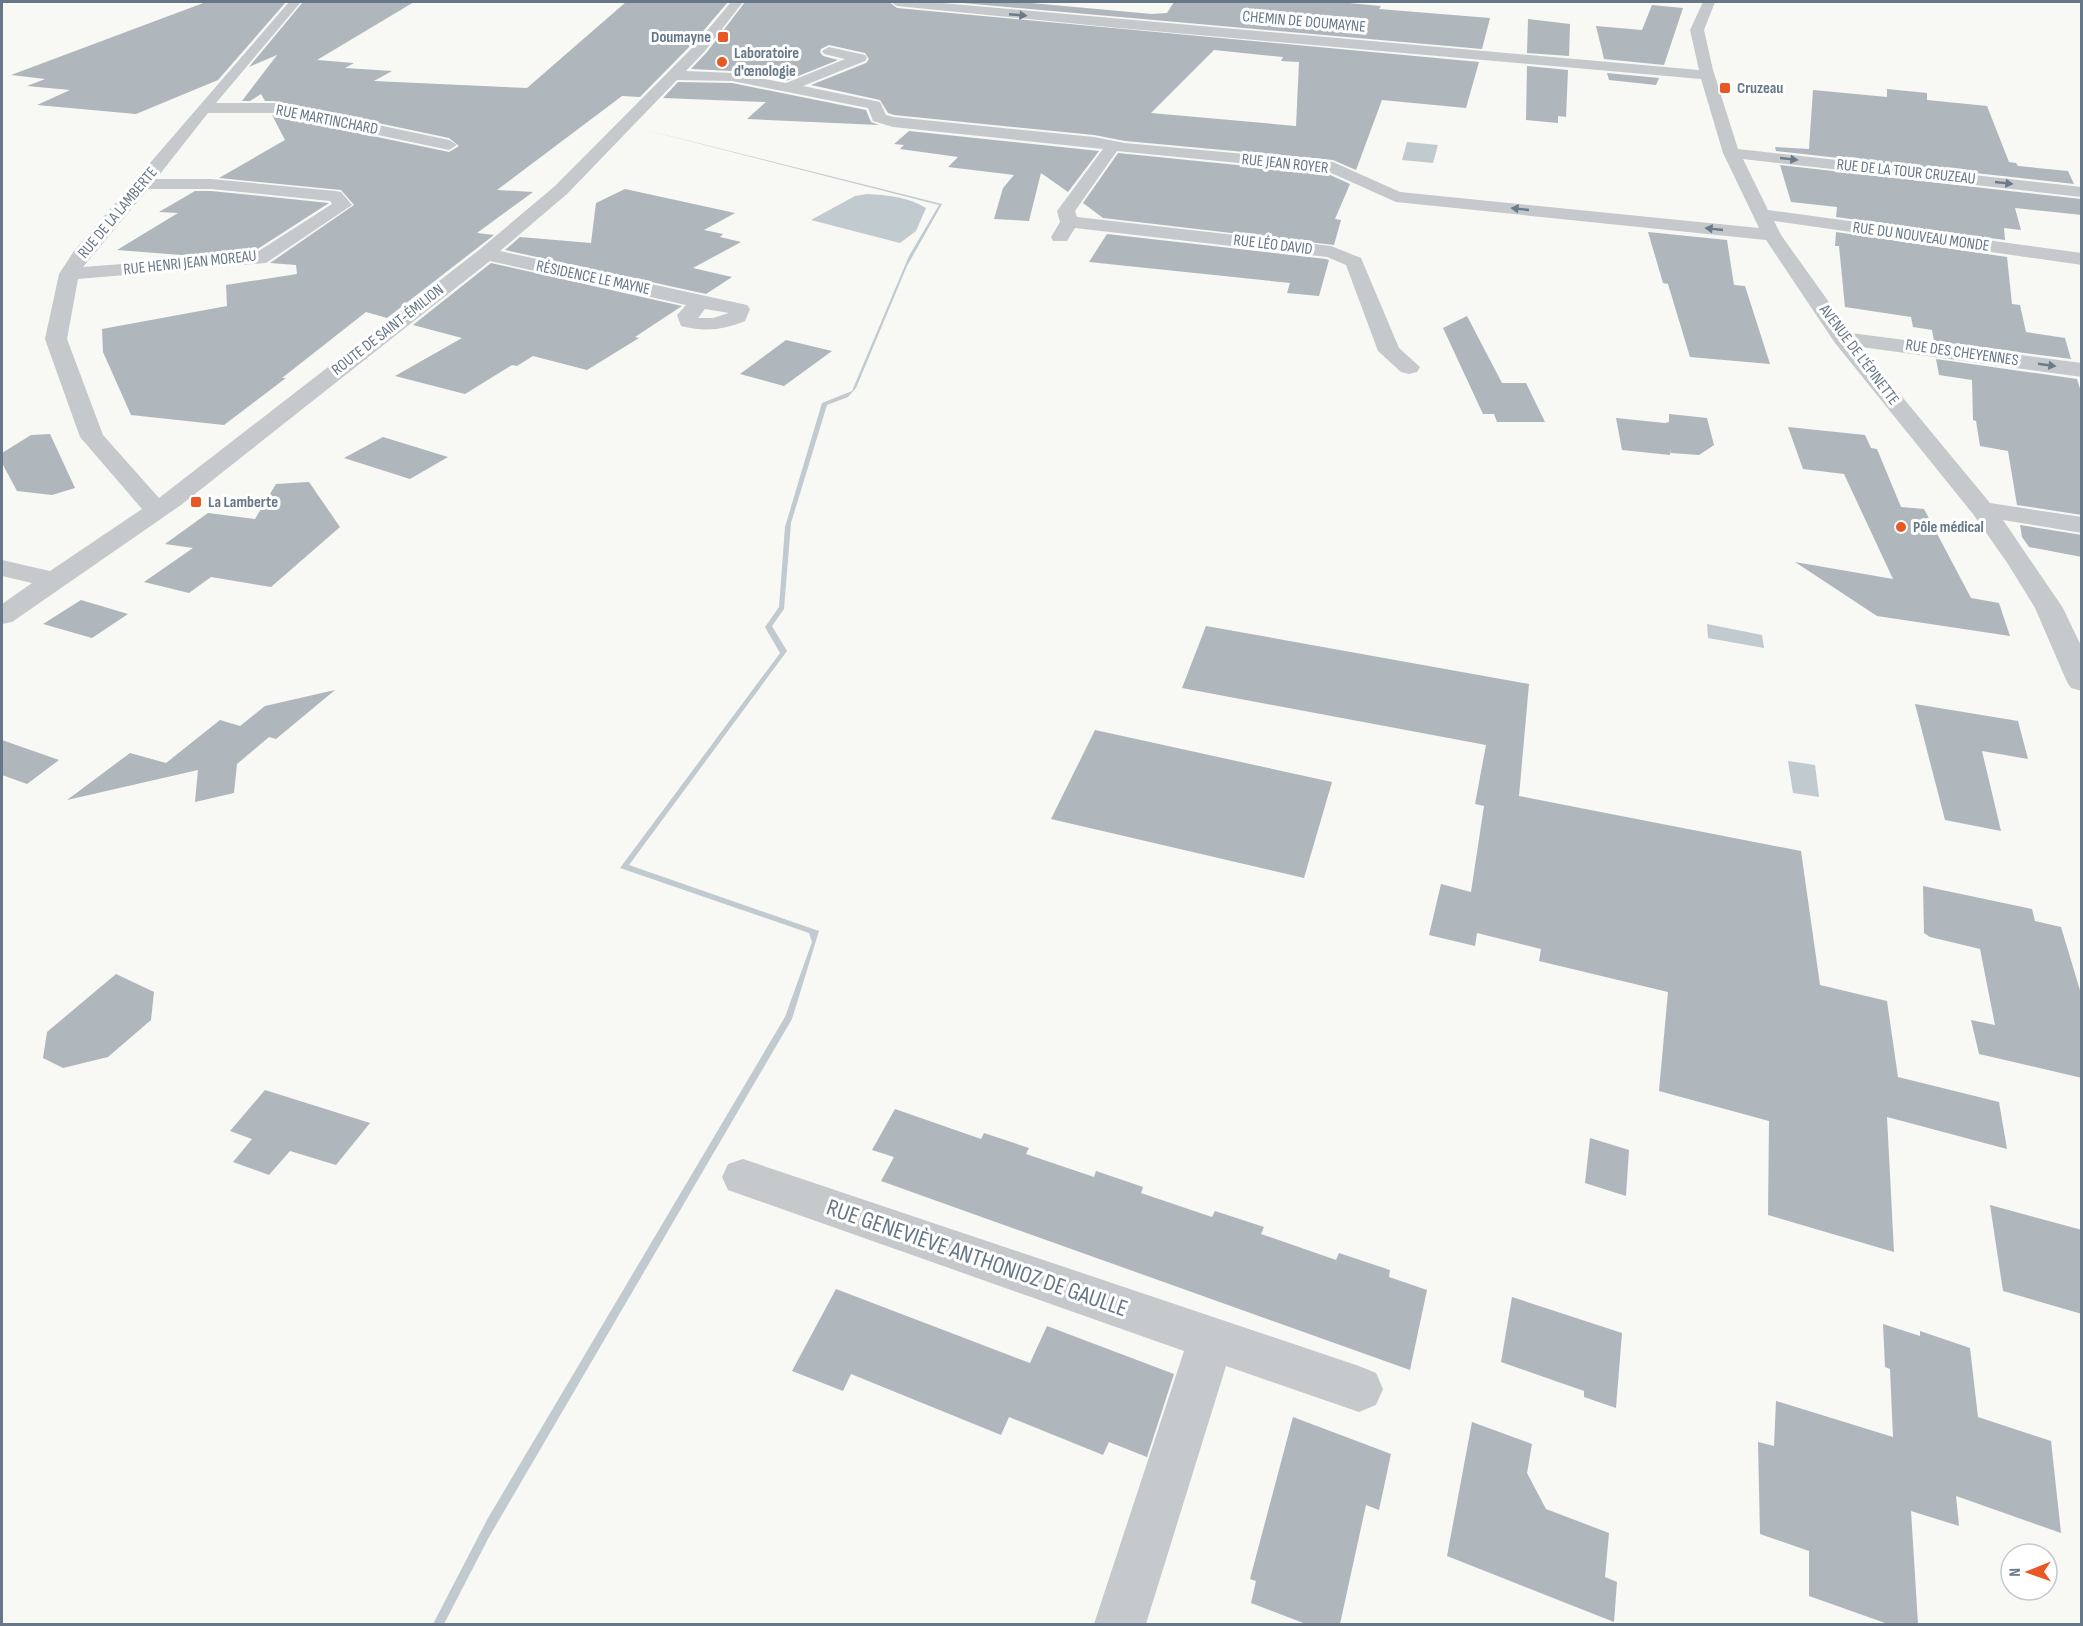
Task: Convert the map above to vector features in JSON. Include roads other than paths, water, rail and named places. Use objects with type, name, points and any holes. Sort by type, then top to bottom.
[{"type":"street","name":"RUE DE LA LAMBERTE","points":[[157,511],[92,437],[56,339],[69,274],[81,255],[295,2]]},
{"type":"street","name":"ROUTE DE SAINT-ÉMILION","points":[[2,616],[157,511],[486,254],[561,190],[710,37],[737,2]]},
{"type":"street","name":"CHEMIN DE DOUMAYNE","points":[[897,2],[1119,24],[1708,75]]},
{"type":"street","name":"AVENUE DE L'ÉPINETTE","points":[[1709,2],[1697,30],[1708,75],[1731,153],[1772,235],[1843,338],[1982,509],[2021,564],[2049,608],[2082,682]]},
{"type":"street","points":[[1119,24],[1137,12]]},
{"type":"street","points":[[672,75],[732,77],[789,87],[860,58],[829,51]]},
{"type":"street","name":"RUE JEAN ROYER","points":[[789,87],[875,105],[879,118],[893,122],[1333,167],[1396,197],[1772,235]]},
{"type":"street","name":"RUE MARTINCHARD","points":[[204,108],[274,108],[449,145]]},
{"type":"street","name":"RUE LÉO DAVID","points":[[1113,146],[1066,211],[1064,230],[1331,252],[1354,262],[1389,351],[1409,367]]},
{"type":"street","name":"RUE DE LA TOUR CRUZEAU","points":[[1731,153],[2082,192]]},
{"type":"street","name":"RUE HENRI JEAN MOREAU","points":[[69,274],[259,259],[344,205],[335,196],[211,184],[143,184]]},
{"type":"street","name":"RUE DU NOUVEAU MONDE","points":[[1761,214],[2082,259]]},
{"type":"street","name":"RÉSIDENCE LE MAYNE","points":[[486,254],[701,302]]},
{"type":"street","name":"RUE DES CHEYENNES","points":[[1843,338],[2082,370]]},
{"type":"street","points":[[1982,509],[2082,525]]},
{"type":"street","points":[[2,568],[55,580]]},
{"type":"street","name":"RUE GENEVIÈVE ANTHONIOZ DE GAULLE","points":[[743,1177],[1359,1389]]},
{"type":"street","points":[[1120,1624],[1211,1339]]},
{"type":"place","name":"Doumayne","points":[[723,37]]},
{"type":"place","name":"Laboratoire d'œnologie","points":[[722,62]]},
{"type":"place","name":"Cruzeau","points":[[1725,88]]},
{"type":"place","name":"La Lamberte","points":[[196,502]]},
{"type":"place","name":"Pôle médical","points":[[1901,527]]}]
